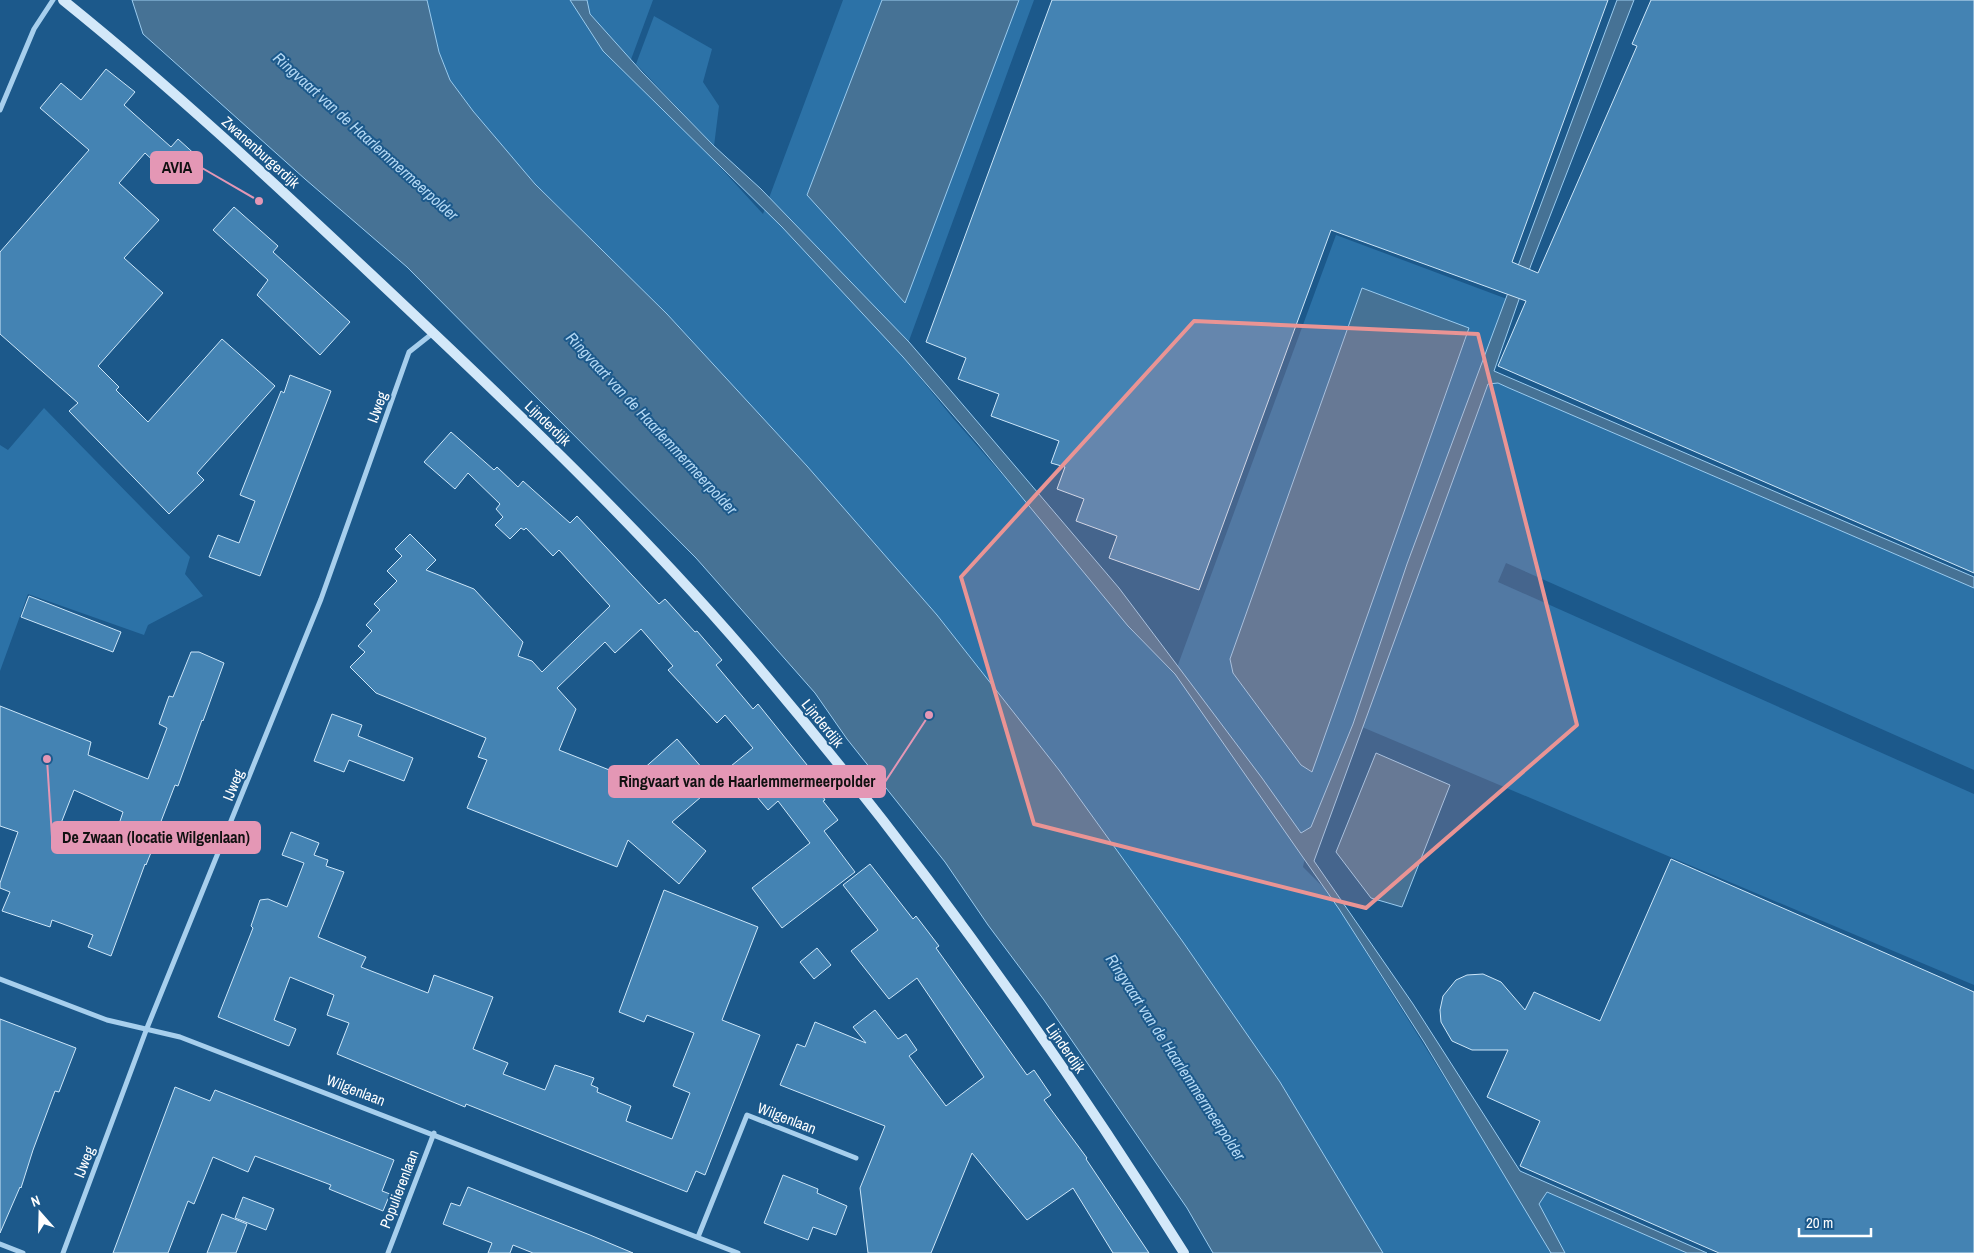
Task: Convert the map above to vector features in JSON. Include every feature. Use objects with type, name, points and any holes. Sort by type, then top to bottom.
[{"type":"street","points":[[0,110],[34,29],[53,0]]},
{"type":"street","name":"Zwanenburgerdijk","points":[[63,0],[118,44],[306,213],[433,332]]},
{"type":"street","name":"IJweg","points":[[63,1253],[147,1028],[322,599],[409,352],[433,332]]},
{"type":"street","name":"Lijnderdijk","points":[[433,332],[585,480],[684,584],[765,675],[919,867],[1078,1090],[1184,1253]]},
{"type":"street","name":"Wilgenlaan","points":[[0,979],[107,1020],[180,1036],[434,1133],[738,1253]]},
{"type":"street","name":"Wilgenlaan","points":[[698,1237],[747,1115],[856,1158]]},
{"type":"street","name":"Populierenlaan","points":[[388,1253],[434,1133]]},
{"type":"street","points":[[0,1244],[22,1253]]},
{"type":"highlighted area","points":[[1194,321],[1478,334],[1577,725],[1366,908],[1034,824],[961,577]]},
{"type":"shaded area","points":[[427,0],[653,0],[626,73],[709,155],[763,214],[843,0],[882,0],[807,195],[1019,0],[1034,0],[903,357],[952,417],[1175,673],[1336,235],[1507,299],[1407,564],[1353,724],[1311,827],[1303,867],[1324,888],[1339,909],[1554,1253],[1383,1253],[1280,1082],[1183,942],[1059,770],[937,615],[807,466],[667,314],[535,184],[473,111],[450,80],[439,52]],"holes":[[[1362,288],[1469,329],[1311,772],[1301,765],[1233,673],[1230,659]]]},
{"type":"shaded area","points":[[654,16],[712,49],[703,82],[719,106],[714,146],[636,64]]},
{"type":"shaded area","points":[[1498,383],[1974,588],[1974,770],[1506,563],[1498,582],[1974,794],[1974,985],[1362,727],[1488,384]]},
{"type":"shaded area","points":[[44,408],[190,557],[185,574],[203,596],[148,625],[144,635],[28,594],[0,671],[0,445],[8,450]]},
{"type":"shaded area","points":[[1547,1192],[1687,1253],[1557,1253],[1538,1204]]},
{"type":"water","points":[[132,0],[427,0],[439,52],[450,80],[473,111],[535,184],[667,314],[807,466],[937,615],[1059,770],[1183,942],[1280,1082],[1383,1253],[1213,1253],[1187,1208],[1044,1000],[988,925],[945,862],[847,739],[815,693],[696,558],[407,267],[305,179],[143,34]]},
{"type":"water","points":[[570,0],[587,0],[590,14],[642,72],[714,146],[761,189],[909,342],[1119,588],[1301,833],[1311,827],[1353,724],[1407,564],[1617,0],[1634,0],[1531,265],[1494,371],[1974,577],[1974,588],[1498,383],[1488,384],[1314,861],[1413,1004],[1520,1171],[1707,1253],[1687,1253],[1547,1192],[1539,1204],[1565,1253],[1551,1253],[1424,1042],[1339,909],[1175,674],[1128,626],[978,444],[903,357],[782,227],[603,51]]},
{"type":"water","points":[[882,0],[1019,0],[905,303],[807,195]]},
{"type":"water","points":[[1362,288],[1469,328],[1312,772],[1301,765],[1233,673],[1230,659]]},
{"type":"water","points":[[1376,753],[1450,785],[1402,907],[1371,898],[1336,852]]},
{"type":"building","points":[[1052,0],[1608,0],[1512,262],[1538,273],[1637,46],[1632,44],[1651,0],[1974,0],[1974,573],[1498,366],[1526,301],[1331,230],[1199,590],[1109,558],[1117,536],[1076,521],[1084,499],[1057,489],[1065,467],[1051,463],[1059,441],[991,416],[999,394],[958,379],[966,358],[926,342]]},
{"type":"building","points":[[106,69],[135,92],[124,105],[171,147],[178,139],[199,158],[185,173],[169,158],[160,167],[145,153],[119,183],[159,220],[124,258],[163,293],[98,366],[119,387],[116,390],[148,422],[222,339],[275,386],[197,473],[204,480],[169,514],[69,411],[78,403],[0,334],[0,252],[89,150],[40,108],[61,83],[81,100]]},
{"type":"building","points":[[234,207],[278,246],[273,252],[350,322],[320,355],[257,295],[268,280],[213,230]]},
{"type":"building","points":[[290,375],[331,391],[260,576],[209,557],[218,535],[239,543],[255,501],[240,495],[281,391],[284,393]]},
{"type":"building","points":[[451,432],[494,470],[497,467],[518,487],[523,481],[570,523],[577,516],[659,604],[665,599],[695,632],[697,631],[722,660],[716,665],[753,709],[758,704],[828,791],[822,795],[825,800],[823,801],[838,820],[824,831],[855,872],[782,928],[752,888],[810,843],[778,801],[768,810],[731,766],[753,748],[725,715],[717,723],[668,670],[673,666],[641,629],[615,653],[605,642],[557,688],[576,709],[559,750],[632,779],[677,739],[716,784],[672,822],[706,851],[679,884],[628,840],[617,867],[467,808],[487,760],[478,757],[486,738],[376,693],[350,667],[365,652],[358,646],[372,631],[366,625],[380,610],[374,604],[397,581],[387,571],[402,556],[395,549],[410,534],[436,560],[426,570],[474,589],[523,642],[518,656],[532,661],[542,672],[610,606],[559,550],[553,556],[526,528],[524,530],[521,528],[510,539],[495,525],[503,517],[496,509],[500,504],[468,473],[455,489],[424,462]]},
{"type":"building","points":[[29,596],[121,632],[113,652],[21,617]]},
{"type":"building","points":[[191,652],[199,652],[224,663],[178,786],[175,785],[160,824],[162,825],[145,864],[111,956],[88,947],[93,935],[52,920],[50,927],[2,911],[10,892],[0,888],[0,883],[18,832],[0,826],[0,706],[91,742],[88,755],[148,779],[167,728],[159,724],[169,696],[173,697]],"holes":[[[74,790],[123,812],[110,851],[58,831]]]},
{"type":"building","points":[[332,714],[362,725],[358,736],[413,758],[404,781],[349,760],[344,772],[314,761]]},
{"type":"building","points":[[291,832],[319,843],[314,855],[328,860],[326,866],[344,872],[318,937],[366,957],[361,967],[428,993],[434,975],[493,997],[473,1049],[508,1063],[503,1074],[545,1090],[555,1065],[594,1078],[591,1085],[598,1088],[597,1092],[631,1106],[626,1121],[672,1139],[690,1093],[673,1086],[694,1033],[647,1015],[644,1022],[619,1012],[664,890],[758,927],[722,1020],[760,1035],[705,1175],[696,1171],[687,1192],[466,1104],[465,1107],[337,1054],[349,1023],[327,1015],[334,995],[290,977],[274,1020],[296,1029],[289,1046],[218,1017],[253,928],[251,926],[260,900],[268,899],[287,907],[304,863],[282,855]]},
{"type":"building","points":[[1671,859],[1974,992],[1974,1253],[1719,1253],[1520,1166],[1540,1121],[1487,1097],[1508,1050],[1472,1050],[1452,1041],[1441,1022],[1440,1010],[1443,996],[1456,980],[1467,975],[1483,974],[1501,982],[1525,1010],[1534,992],[1600,1021]]},
{"type":"building","points":[[870,864],[913,919],[916,916],[939,946],[936,948],[1027,1075],[1034,1070],[1051,1095],[1044,1100],[1087,1158],[1149,1253],[1113,1253],[1073,1188],[1027,1220],[972,1153],[931,1253],[868,1253],[860,1188],[885,1126],[780,1085],[797,1044],[805,1047],[815,1022],[866,1043],[853,1027],[875,1010],[898,1039],[906,1034],[917,1050],[909,1056],[946,1106],[984,1077],[917,978],[889,999],[851,951],[878,930],[843,885]]},
{"type":"building","points":[[817,948],[831,965],[814,979],[800,962]]},
{"type":"building","points":[[0,1019],[76,1048],[59,1092],[55,1091],[21,1188],[0,1233]]},
{"type":"building","points":[[175,1087],[210,1101],[215,1090],[394,1160],[382,1191],[390,1194],[383,1211],[329,1189],[331,1185],[255,1156],[248,1172],[213,1157],[194,1204],[188,1201],[168,1253],[113,1253]]},
{"type":"building","points":[[783,1175],[818,1189],[817,1193],[847,1206],[836,1235],[813,1227],[808,1240],[764,1223]]},
{"type":"building","points":[[468,1187],[633,1253],[533,1253],[513,1245],[510,1253],[488,1253],[492,1243],[443,1224],[451,1203],[460,1206]]},
{"type":"building","points":[[243,1197],[274,1209],[266,1230],[235,1218]]},
{"type":"building","points":[[222,1214],[247,1224],[236,1253],[207,1253]]},
{"type":"place","name":"AVIA","points":[[259,201]]},
{"type":"place","name":"Ringvaart van de Haarlemmermeerpolder","points":[[929,715]]},
{"type":"place","name":"De Zwaan (locatie Wilgenlaan)","points":[[47,759]]}]
